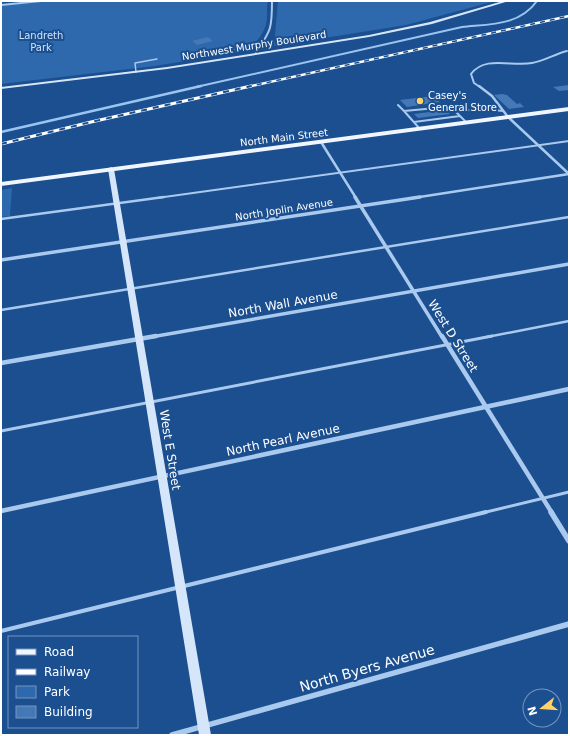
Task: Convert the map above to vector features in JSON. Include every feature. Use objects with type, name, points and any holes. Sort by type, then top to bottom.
[{"type":"main road","name":"North Main Street","points":[[1,184],[569,109]]},
{"type":"street","points":[[1,5],[41,1]]},
{"type":"street","points":[[256,54],[270,31],[272,23],[272,1]]},
{"type":"street","name":"Northwest Murphy Boulevard","points":[[1,88],[136,72],[256,54],[409,28],[452,18],[507,1]]},
{"type":"street","points":[[569,56],[567,54],[568,51],[558,53],[532,63],[490,63],[478,65],[472,71],[471,77],[474,83],[496,100],[508,117],[569,174]]},
{"type":"street","name":"West D Street","points":[[321,142],[412,291],[486,406],[569,541]]},
{"type":"street","name":"West E Street","points":[[111,169],[204,730]]},
{"type":"street","name":"North Joplin Avenue","points":[[1,260],[569,174]]},
{"type":"street","name":"North Wall Avenue","points":[[1,363],[569,264]]},
{"type":"street","name":"North Pearl Avenue","points":[[1,511],[569,389]]},
{"type":"street","name":"North Byers Avenue","points":[[172,735],[204,730],[569,624]]},
{"type":"lane","points":[[136,72],[135,62],[157,58]]},
{"type":"lane","points":[[398,105],[420,129]]},
{"type":"lane","points":[[404,111],[434,107],[447,107],[455,111],[467,123]]},
{"type":"lane","points":[[434,107],[437,111]]},
{"type":"lane","points":[[425,108],[428,112]]},
{"type":"lane","points":[[455,111],[486,109],[503,111]]},
{"type":"lane","points":[[415,110],[418,113]]},
{"type":"lane","points":[[414,122],[460,116]]},
{"type":"lane","points":[[1,219],[569,140]]},
{"type":"lane","points":[[1,310],[569,217]]},
{"type":"lane","points":[[1,431],[569,321]]},
{"type":"lane","points":[[1,631],[569,492]]},
{"type":"green space","name":"Landreth Park","points":[[48,1],[268,1],[265,29],[253,44],[240,52],[155,66],[1,84],[1,5]]},
{"type":"green space","points":[[278,1],[495,1],[406,25],[274,46]]},
{"type":"green space","points":[[12,188],[10,216],[1,217],[1,190]]},
{"type":"building","points":[[208,37],[213,41],[197,45],[192,41]]},
{"type":"building","points":[[569,85],[569,90],[559,91],[553,87]]},
{"type":"building","points":[[494,95],[507,95],[517,104],[520,103],[524,107],[509,109]]},
{"type":"building","name":"Casey's General Store","points":[[433,96],[440,102],[407,107],[400,100]]},
{"type":"building","points":[[445,110],[450,114],[418,118],[414,114]]},
{"type":"waterway","points":[[196,87],[462,27],[503,22],[522,15],[537,1]]},
{"type":"waterway","points":[[1,132],[201,86]]},
{"type":"railway","points":[[247,87],[569,16]]},
{"type":"railway","points":[[1,144],[251,86]]},
{"type":"place","name":"Casey's General Store","points":[[420,101]]}]
